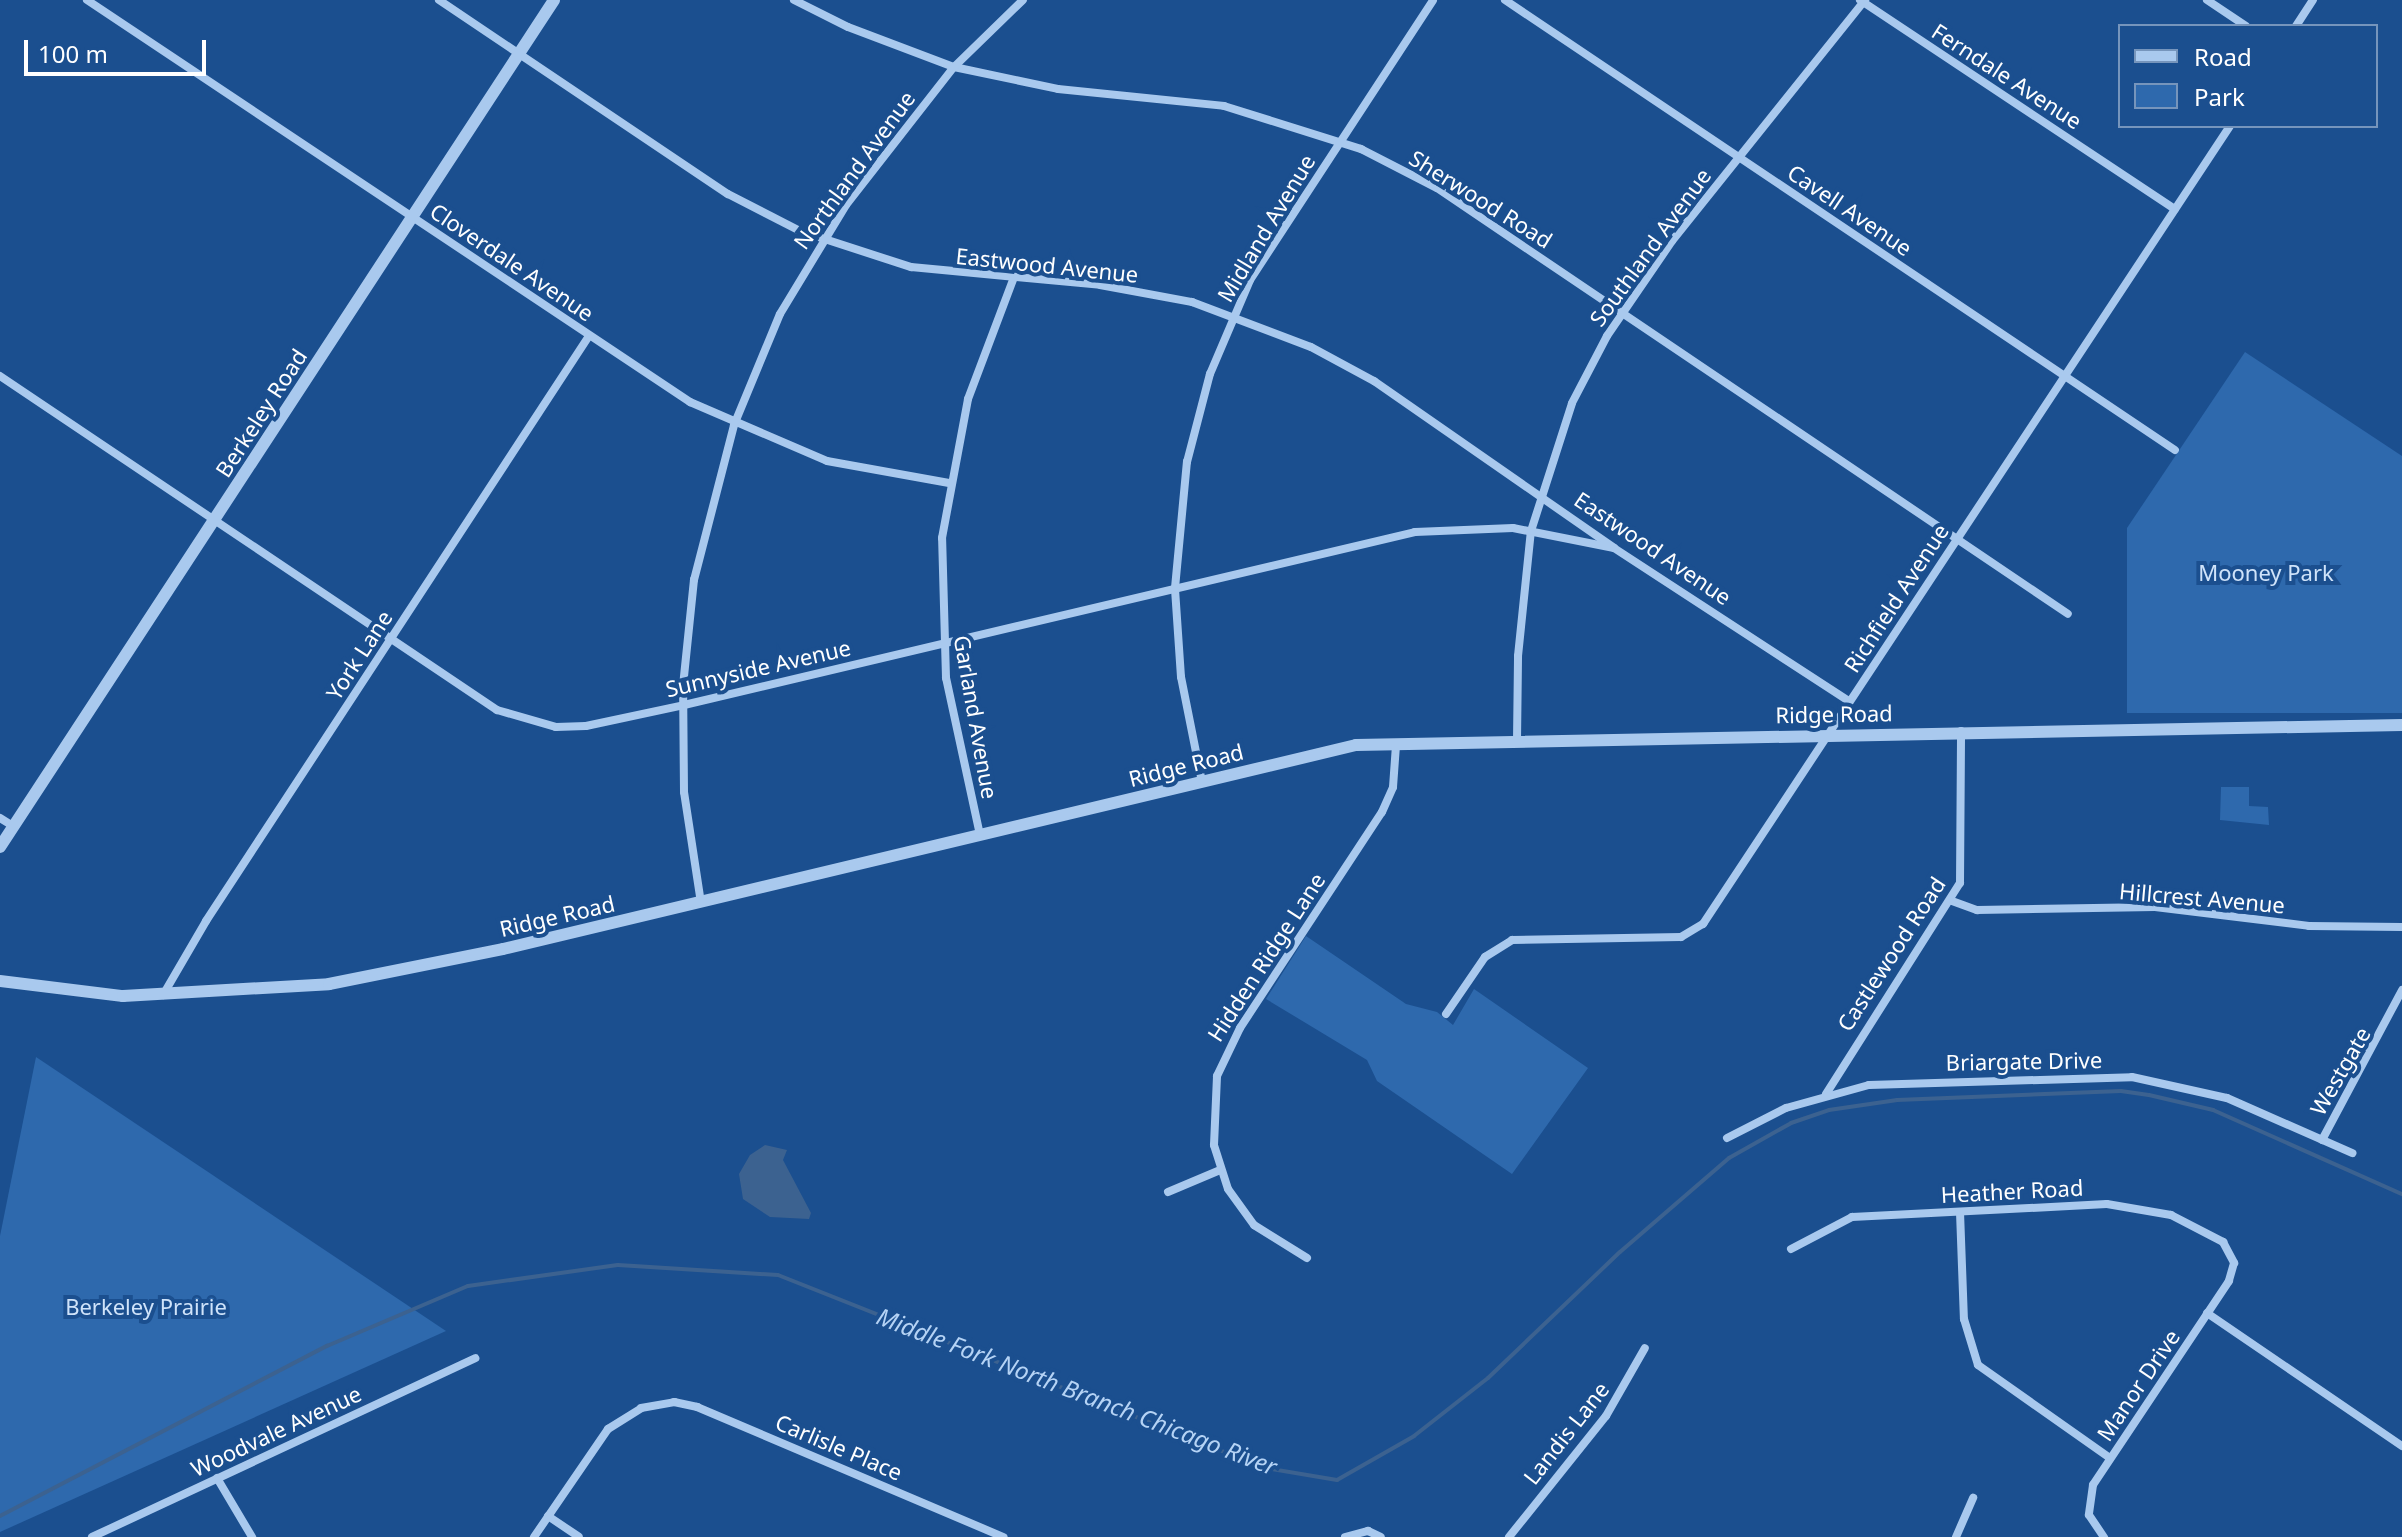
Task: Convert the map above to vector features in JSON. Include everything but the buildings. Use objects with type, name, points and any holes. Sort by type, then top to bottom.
[{"type":"street","name":"Cloverdale Avenue","points":[[87,0],[589,336],[734,425],[827,461],[949,483]]},
{"type":"street","name":"Eastwood Avenue","points":[[439,0],[728,194],[823,240],[911,267],[1136,291],[1234,314],[1311,347],[1374,381],[1540,493],[1614,548],[1849,701]]},
{"type":"street","name":"Berkeley Road","points":[[0,847],[554,0]]},
{"type":"street","name":"Sherwood Road","points":[[794,0],[861,33],[954,67],[1058,89],[1224,106],[1340,141],[1437,188],[2068,614]]},
{"type":"street","name":"Northland Avenue","points":[[701,903],[684,792],[684,705],[694,580],[734,425],[780,314],[823,240],[899,133],[954,67],[1023,0]]},
{"type":"street","name":"Midland Avenue","points":[[1202,782],[1181,677],[1175,588],[1180,506],[1195,428],[1234,314],[1340,141],[1433,0]]},
{"type":"street","name":"Cavell Avenue","points":[[1505,0],[2175,450]]},
{"type":"street","points":[[2207,0],[2243,24]]},
{"type":"street","points":[[2297,24],[2313,0]]},
{"type":"street","name":"Southland Avenue","points":[[1517,741],[1521,597],[1531,531],[1540,493],[1572,403],[1622,312],[1738,156],[1863,1]]},
{"type":"street","name":"Ferndale Avenue","points":[[1863,1],[2175,209]]},
{"type":"street","name":"Richfield Avenue","points":[[1446,1014],[1485,957],[1512,940],[1694,932],[2066,377],[2229,128]]},
{"type":"street","name":"Garland Avenue","points":[[980,835],[942,642],[942,538],[949,483],[968,399],[1013,280]]},
{"type":"street","name":"York Lane","points":[[163,995],[589,336]]},
{"type":"street","name":"Sunnyside Avenue","points":[[0,376],[497,710],[538,725],[586,726],[684,705],[1415,532],[1481,527],[1531,531],[1614,548]]},
{"type":"street","name":"Ridge Road","points":[[0,981],[83,994],[163,995],[329,984],[701,903],[1328,749],[1517,741],[2401,722]]},
{"type":"street","name":"Castlewood Road","points":[[1826,1094],[1873,1013],[1952,901],[1962,869],[1961,731]]},
{"type":"street","name":"Hidden Ridge Lane","points":[[1307,1258],[1254,1225],[1220,1170],[1212,1121],[1224,1055],[1382,812],[1393,787],[1396,745]]},
{"type":"street","points":[[0,818],[13,826]]},
{"type":"street","name":"Hillcrest Avenue","points":[[1952,901],[1977,910],[2155,907],[2309,926],[2402,927]]},
{"type":"street","name":"Westgate","points":[[2352,1153],[2322,1140],[2402,990]]},
{"type":"street","name":"Briargate Drive","points":[[1727,1138],[1826,1094],[1894,1083],[2132,1077],[2227,1098],[2322,1140]]},
{"type":"street","points":[[1168,1192],[1220,1170]]},
{"type":"street","name":"Heather Road","points":[[1791,1249],[1852,1217],[2133,1207],[2171,1215],[2213,1235],[2230,1253]]},
{"type":"street","points":[[1960,1212],[1964,1319],[1978,1365],[2110,1458]]},
{"type":"street","name":"Manor Drive","points":[[2104,1537],[2089,1515],[2088,1500],[2110,1458],[2233,1270],[2230,1253]]},
{"type":"street","points":[[2207,1313],[2402,1446]]},
{"type":"street","name":"Landis Lane","points":[[1509,1537],[1606,1416],[1645,1348]]},
{"type":"street","name":"Woodvale Avenue","points":[[92,1537],[475,1358]]},
{"type":"street","name":"Carlisle Place","points":[[548,1516],[608,1429],[657,1404],[697,1407],[1004,1537]]},
{"type":"street","points":[[217,1478],[252,1537]]},
{"type":"street","points":[[1956,1537],[1973,1498]]},
{"type":"street","points":[[534,1537],[548,1516],[579,1537]]},
{"type":"street","points":[[1345,1537],[1368,1531],[1381,1537]]},
{"type":"green space","name":"Mooney Park","points":[[2245,352],[2402,456],[2402,713],[2127,713],[2127,528]]},
{"type":"green space","points":[[2221,787],[2249,787],[2249,806],[2268,807],[2269,825],[2220,820]]},
{"type":"green space","points":[[1306,936],[1406,1004],[1437,1012],[1453,1025],[1474,989],[1588,1068],[1512,1174],[1377,1081],[1367,1060],[1266,999]]},
{"type":"green space","name":"Berkeley Prairie","points":[[36,1057],[446,1331],[0,1532],[0,1236]]},
{"type":"shaded area","points":[[765,1145],[787,1150],[783,1160],[811,1213],[809,1219],[770,1217],[743,1199],[739,1174],[750,1155]]},
{"type":"waterway","name":"Middle Fork North Branch Chicago River","points":[[0,1516],[327,1346],[468,1286],[618,1265],[778,1275],[1265,1468],[1337,1480],[1414,1436],[1488,1378],[1620,1252],[1729,1158],[1791,1123],[1829,1110],[1897,1100],[2121,1091],[2149,1095],[2213,1110],[2402,1194]]}]
